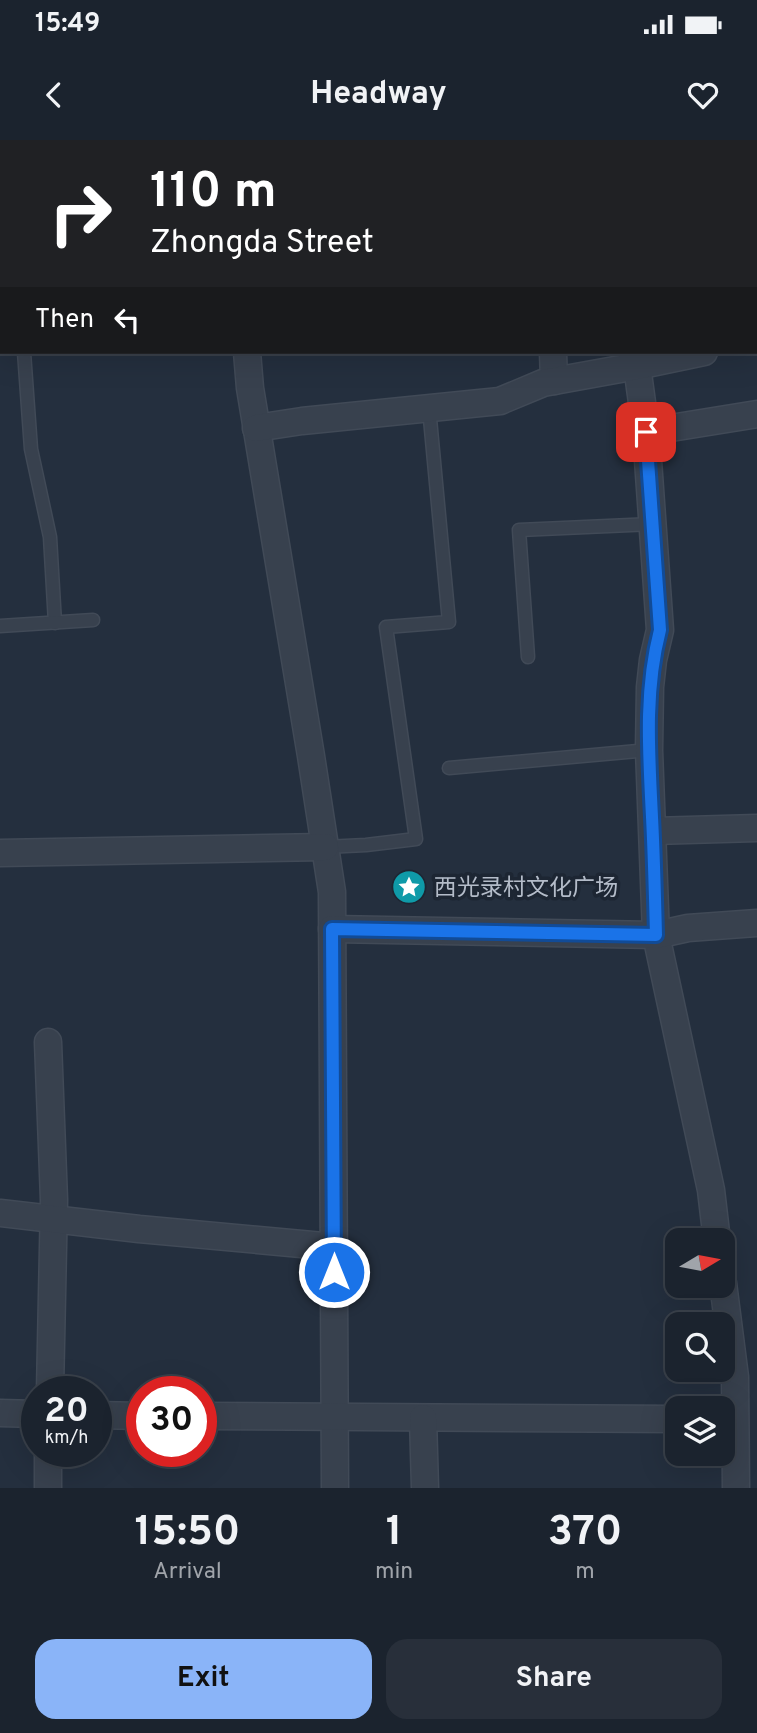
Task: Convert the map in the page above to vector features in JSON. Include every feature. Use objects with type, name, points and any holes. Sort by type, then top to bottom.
[{"type":"street","points":[[247,354],[256,428],[332,892],[335,1488]]},
{"type":"street","points":[[553,354],[554,381]]},
{"type":"street","points":[[256,428],[500,401],[543,383],[694,354]]},
{"type":"street","points":[[637,366],[646,432],[660,630],[650,687],[649,750],[656,935],[711,1190],[715,1228]]},
{"type":"street","points":[[646,432],[757,414]]},
{"type":"street","points":[[653,831],[757,828]]},
{"type":"street","points":[[0,853],[325,847]]},
{"type":"street","points":[[332,929],[656,935],[688,928],[757,923]]},
{"type":"street","points":[[48,1042],[53,1219],[50,1376]]},
{"type":"street","points":[[0,1213],[153,1231],[334,1247]]},
{"type":"street","points":[[725,1298],[738,1419],[736,1488]]},
{"type":"street","points":[[0,1413],[21,1414]]},
{"type":"street","points":[[217,1416],[665,1419]]},
{"type":"street","points":[[423,1418],[425,1488]]},
{"type":"street","points":[[48,1467],[48,1488]]},
{"type":"lane","points":[[24,354],[31,449],[50,537],[55,623]]},
{"type":"lane","points":[[325,847],[416,839],[386,627],[449,622],[429,408]]},
{"type":"lane","points":[[528,657],[519,530],[653,524]]},
{"type":"lane","points":[[0,626],[93,621]]},
{"type":"lane","points":[[449,768],[649,750]]},
{"type":"place","name":"西光录村文化广场","points":[[409,887]]},
{"type":"route","points":[[334,1272],[332,929],[656,935],[649,750],[650,687],[660,630],[646,432]]}]
